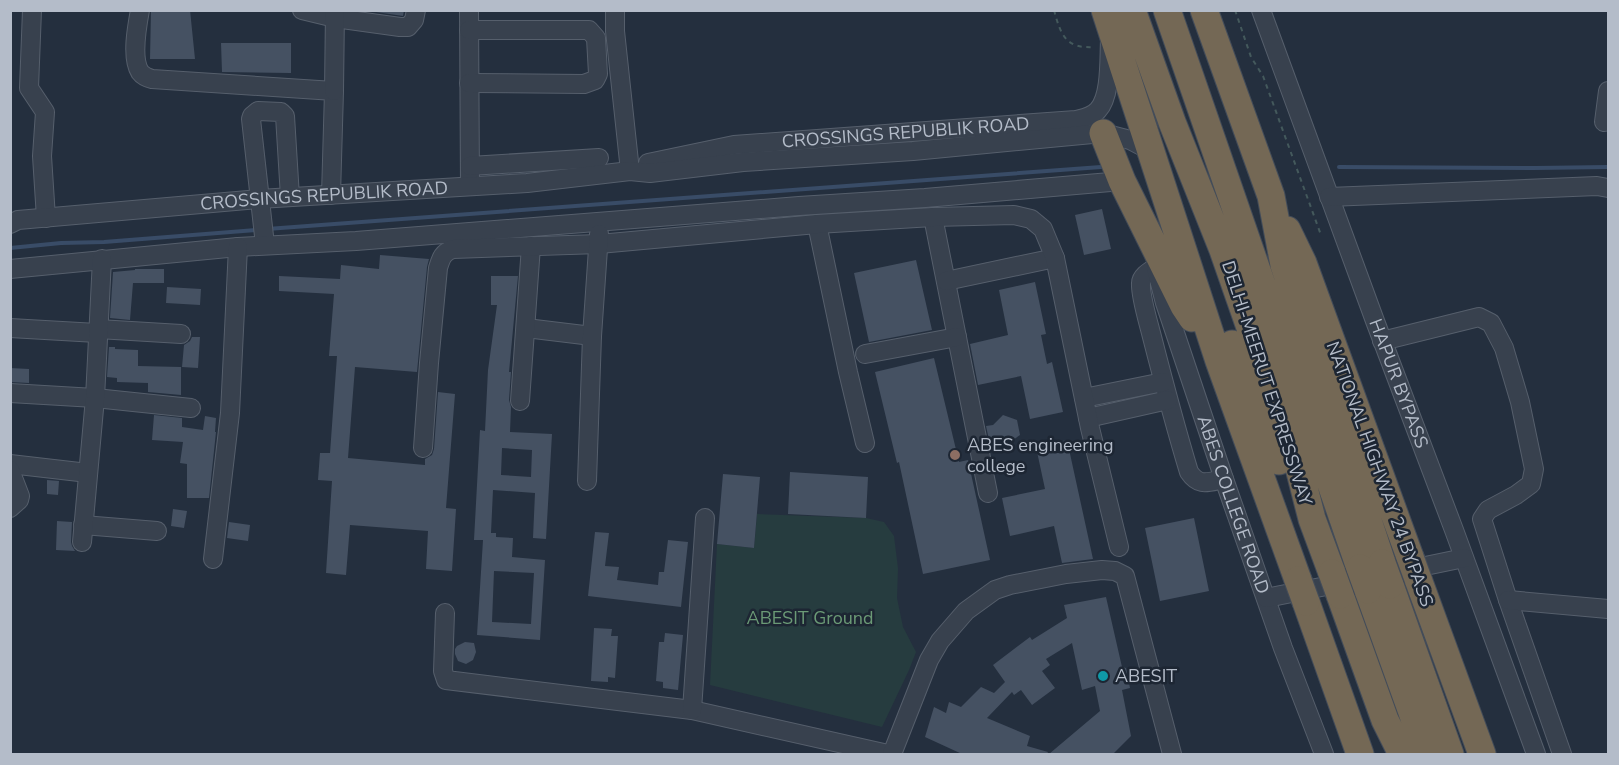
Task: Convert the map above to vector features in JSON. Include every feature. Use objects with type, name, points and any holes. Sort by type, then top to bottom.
[{"type":"highway","name":"DELHI-MEERUT EXPRESSWAY","points":[[1167,10],[1338,507],[1375,576],[1427,754]]},
{"type":"highway","points":[[1204,10],[1271,196],[1284,265],[1369,525],[1375,576],[1450,754]]},
{"type":"highway","name":"DELHI-MEERUT EXPRESSWAY","points":[[1136,21],[1246,314],[1299,468],[1312,519],[1385,720],[1402,754]]},
{"type":"highway","points":[[1108,28],[1151,151],[1208,328],[1360,754]]},
{"type":"highway","points":[[1102,133],[1157,259],[1184,306],[1194,319],[1208,328]]},
{"type":"highway","points":[[1151,151],[1171,177],[1236,356],[1290,491],[1312,519]]},
{"type":"highway","name":"NATIONAL HIGHWAY 24 BYPASS","points":[[1271,196],[1303,263],[1482,754]]},
{"type":"highway","points":[[1275,320],[1285,324],[1289,332],[1349,504],[1356,514],[1369,525]]},
{"type":"highway","points":[[1385,720],[1391,754]]},
{"type":"street","points":[[32,10],[29,88],[45,112],[42,156],[46,218]]},
{"type":"street","points":[[140,10],[136,58],[140,72],[146,77],[334,92]]},
{"type":"street","points":[[302,10],[400,27],[408,27],[414,20],[416,10]]},
{"type":"street","points":[[470,10],[470,186]]},
{"type":"street","points":[[615,10],[615,31],[630,171]]},
{"type":"street","name":"HAPUR BYPASS","points":[[1261,10],[1536,754]]},
{"type":"street","points":[[331,195],[335,14]]},
{"type":"street","name":"CROSSINGS REPUBLIK ROAD","points":[[630,171],[653,161],[734,145],[1076,120],[1087,117],[1098,111],[1105,99],[1108,77],[1108,28]]},
{"type":"street","points":[[469,30],[589,30],[596,38],[598,74],[595,80],[584,84],[469,83]]},
{"type":"street","points":[[1604,122],[1608,91]]},
{"type":"street","points":[[262,223],[251,118],[258,111],[281,112],[285,116],[290,197]]},
{"type":"street","name":"CROSSINGS REPUBLIK ROAD","points":[[13,220],[46,218],[262,223],[290,197],[526,183],[630,171],[650,173],[733,163],[913,151],[1102,133],[1130,140],[1151,151]]},
{"type":"street","points":[[470,166],[599,158]]},
{"type":"street","points":[[262,223],[356,241],[1122,181]]},
{"type":"street","points":[[1329,197],[1608,188]]},
{"type":"street","points":[[423,448],[438,268],[442,256],[447,251],[599,244],[817,224],[1014,215],[1031,219],[1043,230],[1055,258],[1088,418],[1119,547]]},
{"type":"street","points":[[933,217],[988,493]]},
{"type":"street","points":[[587,481],[599,222]]},
{"type":"street","points":[[10,269],[238,247],[262,223]]},
{"type":"street","points":[[817,224],[865,443]]},
{"type":"street","points":[[520,401],[531,246]]},
{"type":"street","points":[[213,559],[230,413],[238,247]]},
{"type":"street","points":[[946,281],[1055,258]]},
{"type":"street","points":[[102,259],[94,398],[82,534],[157,531]]},
{"type":"street","points":[[1157,259],[1142,278],[1141,283],[1163,382],[1189,472],[1194,480],[1202,483],[1224,479]]},
{"type":"street","name":"ABES COLLEGE ROAD","points":[[1157,259],[1165,303],[1224,479],[1324,754]]},
{"type":"street","points":[[1382,341],[1479,317],[1491,323],[1504,348],[1520,402],[1534,470],[1531,484],[1488,510],[1482,519],[1562,754]]},
{"type":"street","points":[[10,328],[181,334]]},
{"type":"street","points":[[526,328],[592,336]]},
{"type":"street","points":[[865,354],[957,337]]},
{"type":"street","points":[[1084,398],[1163,382]]},
{"type":"street","points":[[10,393],[94,398],[191,408]]},
{"type":"street","points":[[1088,418],[1168,400]]},
{"type":"street","points":[[10,464],[88,473]]},
{"type":"street","points":[[10,470],[20,496],[10,508]]},
{"type":"street","points":[[692,710],[705,518]]},
{"type":"street","points":[[1266,598],[1464,558]]},
{"type":"street","points":[[445,613],[443,671],[446,680],[692,710],[890,754],[929,660],[940,641],[966,611],[995,590],[1010,585],[1066,574],[1115,571],[1125,576],[1172,754]]},
{"type":"street","points":[[1508,600],[1608,609]]},
{"type":"path","points":[[1054,10],[1059,28],[1065,38],[1075,46],[1083,48],[1108,28]]},
{"type":"path","points":[[1235,10],[1251,57],[1263,76],[1321,235]]},
{"type":"green space","name":"ABESIT Ground","points":[[757,514],[866,518],[884,522],[894,536],[898,568],[897,598],[903,627],[916,652],[882,727],[710,685],[717,544],[754,548]]},
{"type":"building","points":[[151,10],[190,10],[195,59],[150,59]]},
{"type":"building","points":[[363,10],[404,10],[403,16]]},
{"type":"building","points":[[221,43],[291,43],[291,73],[222,72]]},
{"type":"building","points":[[1102,209],[1111,249],[1084,255],[1075,215]]},
{"type":"building","points":[[380,255],[429,259],[417,372],[355,367],[348,458],[425,465],[425,459],[432,455],[434,449],[438,392],[455,394],[446,508],[456,509],[452,571],[426,569],[428,531],[350,525],[346,575],[326,573],[332,481],[318,480],[320,453],[330,453],[337,356],[329,356],[334,294],[279,291],[279,276],[340,279],[341,265],[379,269]]},
{"type":"building","points":[[916,260],[932,330],[869,342],[854,273]]},
{"type":"building","points":[[164,269],[164,283],[133,283],[130,320],[110,318],[113,272]]},
{"type":"building","points":[[491,276],[518,276],[509,372],[511,372],[510,432],[552,434],[546,539],[533,538],[535,493],[493,490],[491,533],[496,533],[496,537],[513,538],[512,557],[545,560],[540,640],[477,635],[483,540],[474,540],[480,430],[485,431],[488,370],[497,305],[491,305]],"holes":[[[502,448],[532,450],[531,477],[501,475]],[[494,571],[534,573],[531,624],[492,622]]]},
{"type":"building","points":[[1035,282],[1046,334],[1041,335],[1047,364],[1052,362],[1063,412],[1030,419],[1021,376],[978,385],[970,344],[1008,335],[999,290]]},
{"type":"building","points":[[167,287],[201,289],[200,305],[166,303]]},
{"type":"building","points":[[192,337],[200,337],[198,368],[182,367],[184,345]]},
{"type":"building","points":[[109,347],[138,350],[138,366],[181,367],[181,395],[148,392],[148,383],[117,382],[117,378],[107,377]]},
{"type":"building","points":[[934,358],[959,462],[968,460],[990,560],[923,574],[899,462],[897,463],[875,372]]},
{"type":"building","points":[[10,368],[29,369],[29,383],[10,382]]},
{"type":"building","points":[[154,415],[182,418],[182,427],[203,430],[205,416],[216,418],[209,498],[187,498],[187,464],[180,463],[183,442],[152,440]]},
{"type":"building","points":[[1003,415],[1017,420],[1020,435],[1010,442],[989,440],[986,426],[993,425]]},
{"type":"building","points":[[1067,440],[1093,559],[1062,563],[1054,526],[1010,536],[1002,498],[1045,489],[1036,447]]},
{"type":"building","points":[[790,472],[868,477],[866,518],[788,514]]},
{"type":"building","points":[[723,474],[760,477],[754,548],[717,544]]},
{"type":"building","points":[[47,480],[59,481],[58,495],[47,494]]},
{"type":"building","points":[[173,509],[187,511],[184,528],[171,526]]},
{"type":"building","points":[[1194,518],[1209,591],[1160,601],[1145,528]]},
{"type":"building","points":[[57,521],[72,522],[71,542],[75,551],[56,550]]},
{"type":"building","points":[[229,522],[250,525],[248,541],[227,538]]},
{"type":"building","points":[[595,532],[609,533],[605,566],[619,567],[617,580],[658,585],[659,572],[664,572],[668,540],[688,542],[681,607],[588,596]]},
{"type":"building","name":"ABESIT","points":[[1106,597],[1122,667],[1126,668],[1130,688],[1122,690],[1131,736],[1113,754],[1049,754],[1100,711],[1095,686],[1082,690],[1072,643],[1046,659],[1050,665],[1042,671],[1055,688],[1032,705],[1021,690],[1014,695],[1012,692],[987,718],[1030,736],[1027,746],[1048,752],[1047,754],[962,754],[925,737],[934,707],[946,713],[949,702],[961,707],[981,687],[994,693],[1005,682],[993,665],[1030,637],[1032,640],[1067,618],[1064,605]]},
{"type":"building","points":[[594,628],[612,629],[611,636],[618,636],[615,678],[608,677],[608,682],[591,681]]},
{"type":"building","points":[[665,633],[683,635],[678,690],[663,688],[663,682],[656,681],[659,642],[664,642]]},
{"type":"building","points":[[465,642],[474,643],[476,652],[473,660],[466,664],[458,661],[455,654],[457,646]]},
{"type":"waterway","points":[[267,229],[1101,167]]},
{"type":"waterway","points":[[1339,167],[1608,167]]},
{"type":"waterway","points":[[10,248],[257,230]]},
{"type":"place","name":"ABES engineering college","points":[[955,455]]},
{"type":"place","name":"ABESIT","points":[[1103,676]]}]
